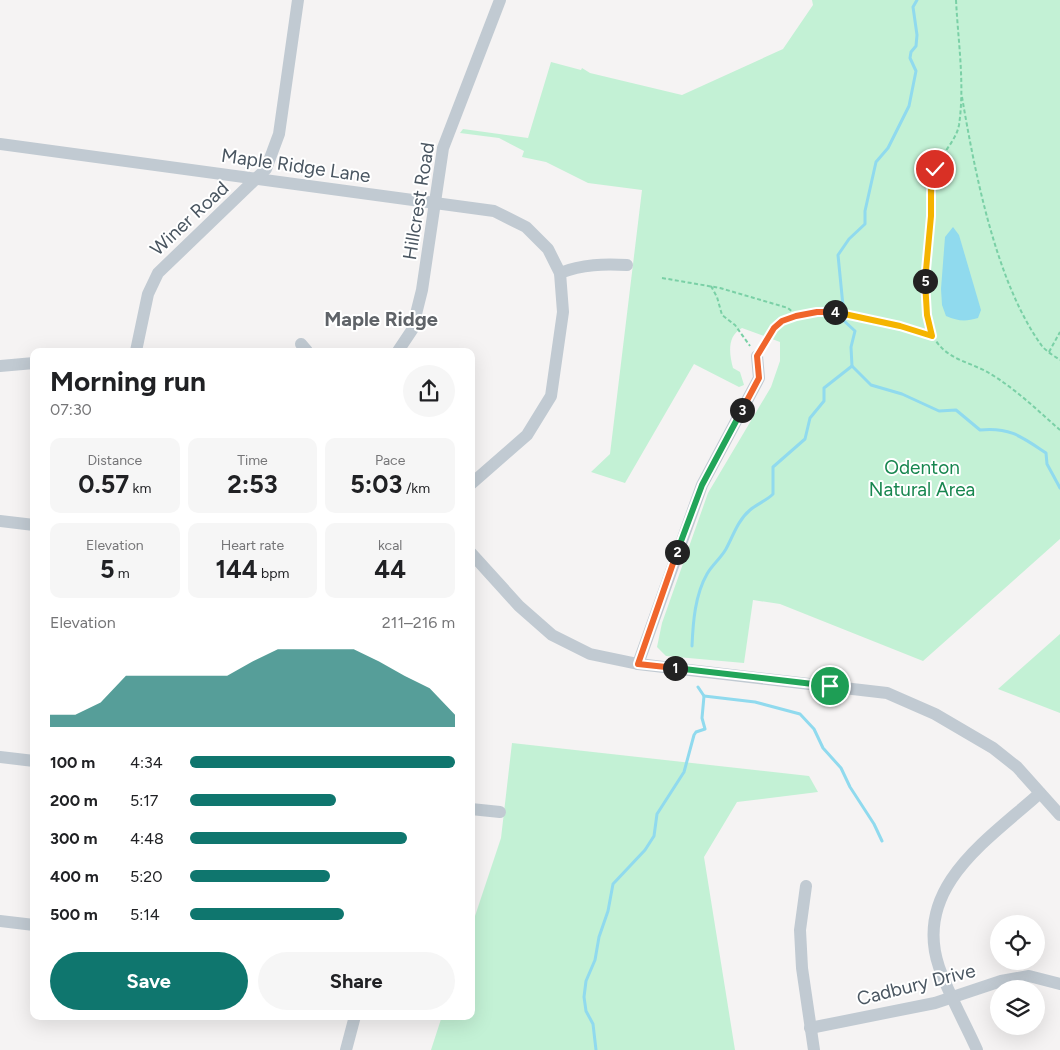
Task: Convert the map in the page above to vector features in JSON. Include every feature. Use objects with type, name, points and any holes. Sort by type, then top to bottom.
[{"type":"street","name":"Winer Road","points":[[137,348],[148,294],[158,272],[266,169],[280,134],[298,0]]},
{"type":"street","name":"Hillcrest Road","points":[[400,348],[412,330],[422,290],[443,148],[500,0]]},
{"type":"street","name":"Maple Ridge Lane","points":[[0,144],[494,211],[526,227],[548,250],[560,273]]},
{"type":"street","points":[[475,480],[527,434],[551,396],[563,312],[560,273],[574,268],[602,264],[627,265]]},
{"type":"street","points":[[638,664],[702,485],[759,378],[757,356]]},
{"type":"street","points":[[0,366],[30,363]]},
{"type":"street","points":[[0,521],[30,525]]},
{"type":"street","points":[[475,557],[519,606],[552,635],[590,654],[638,664],[886,692],[934,714],[993,748],[1017,767],[1060,816]]},
{"type":"street","points":[[0,757],[30,761]]},
{"type":"street","points":[[977,1050],[939,967],[932,936],[938,906],[948,880],[966,859],[1040,793]]},
{"type":"street","points":[[475,809],[500,812]]},
{"type":"street","points":[[806,886],[800,930],[802,968],[814,1050]]},
{"type":"street","points":[[0,921],[30,925]]},
{"type":"street","name":"Cadbury Drive","points":[[810,1028],[935,1003],[1001,982],[1029,976],[1060,984]]},
{"type":"street","points":[[346,1050],[355,1020]]},
{"type":"path","points":[[956,0],[960,90],[958,128],[935,169],[931,190],[925,292],[927,315],[932,336],[941,348],[947,352],[987,372],[1012,388],[1060,430]]},
{"type":"path","points":[[960,90],[970,145],[988,219],[1014,300],[1043,347],[1060,360]]},
{"type":"path","points":[[662,278],[711,286],[788,308],[796,316]]},
{"type":"path","points":[[711,286],[718,297],[722,315],[735,325],[757,356],[774,328],[782,321],[817,312],[837,312],[860,319],[900,326],[932,336]]},
{"type":"path","points":[[1050,352],[1060,332]]},
{"type":"green space","name":"Odenton Natural Area","points":[[812,0],[1060,0],[1060,539],[923,661],[780,604],[753,600],[744,663],[666,656],[657,647],[662,623],[708,493],[771,387],[780,361],[780,342],[742,328],[737,331],[730,345],[730,351],[733,368],[740,372],[744,385],[739,387],[694,364],[625,483],[591,472],[610,454],[642,190],[588,183],[546,162],[522,157],[524,151],[499,138],[460,133],[463,129],[528,138],[551,62],[581,70],[582,68],[590,73],[682,95],[783,49],[813,5]]},
{"type":"green space","points":[[1060,634],[1060,713],[998,689]]},
{"type":"green space","points":[[512,743],[809,776],[818,792],[737,802],[704,857],[735,1050],[431,1050],[441,1020],[475,1020],[475,916],[501,838]]},
{"type":"water","points":[[953,227],[959,235],[981,310],[978,318],[954,319],[946,316],[942,305],[941,289],[945,237]]},
{"type":"waterway","points":[[692,646],[697,600],[707,574],[724,552],[739,523],[746,514],[773,494],[773,467],[805,439],[810,418],[824,401],[824,388],[852,366],[851,347],[855,331],[842,319],[843,306],[838,255],[849,239],[865,224],[865,211],[876,162],[888,148],[909,106],[916,71],[910,58],[911,52],[916,46],[917,35],[913,7],[917,0]]},
{"type":"waterway","points":[[852,366],[871,385],[902,394],[939,411],[956,410],[980,430],[1000,430],[1022,438],[1046,453],[1047,464],[1060,488]]},
{"type":"waterway","points":[[596,1050],[593,1024],[586,1011],[584,997],[586,981],[595,960],[613,884],[645,850],[654,836],[657,814],[684,772],[694,735],[696,732],[705,729],[702,718],[704,696],[698,687]]},
{"type":"waterway","points":[[704,696],[755,702],[800,714],[814,729],[823,748],[841,768],[882,841]]},
{"type":"district","name":"Maple Ridge","points":[[381,319]]},
{"type":"route","points":[[830,686],[638,664],[691,512],[702,485],[759,378],[757,356],[774,328],[782,321],[796,316],[817,312],[837,312],[860,319],[900,326],[932,336],[927,315],[925,263],[931,216],[931,190],[935,169]]}]
